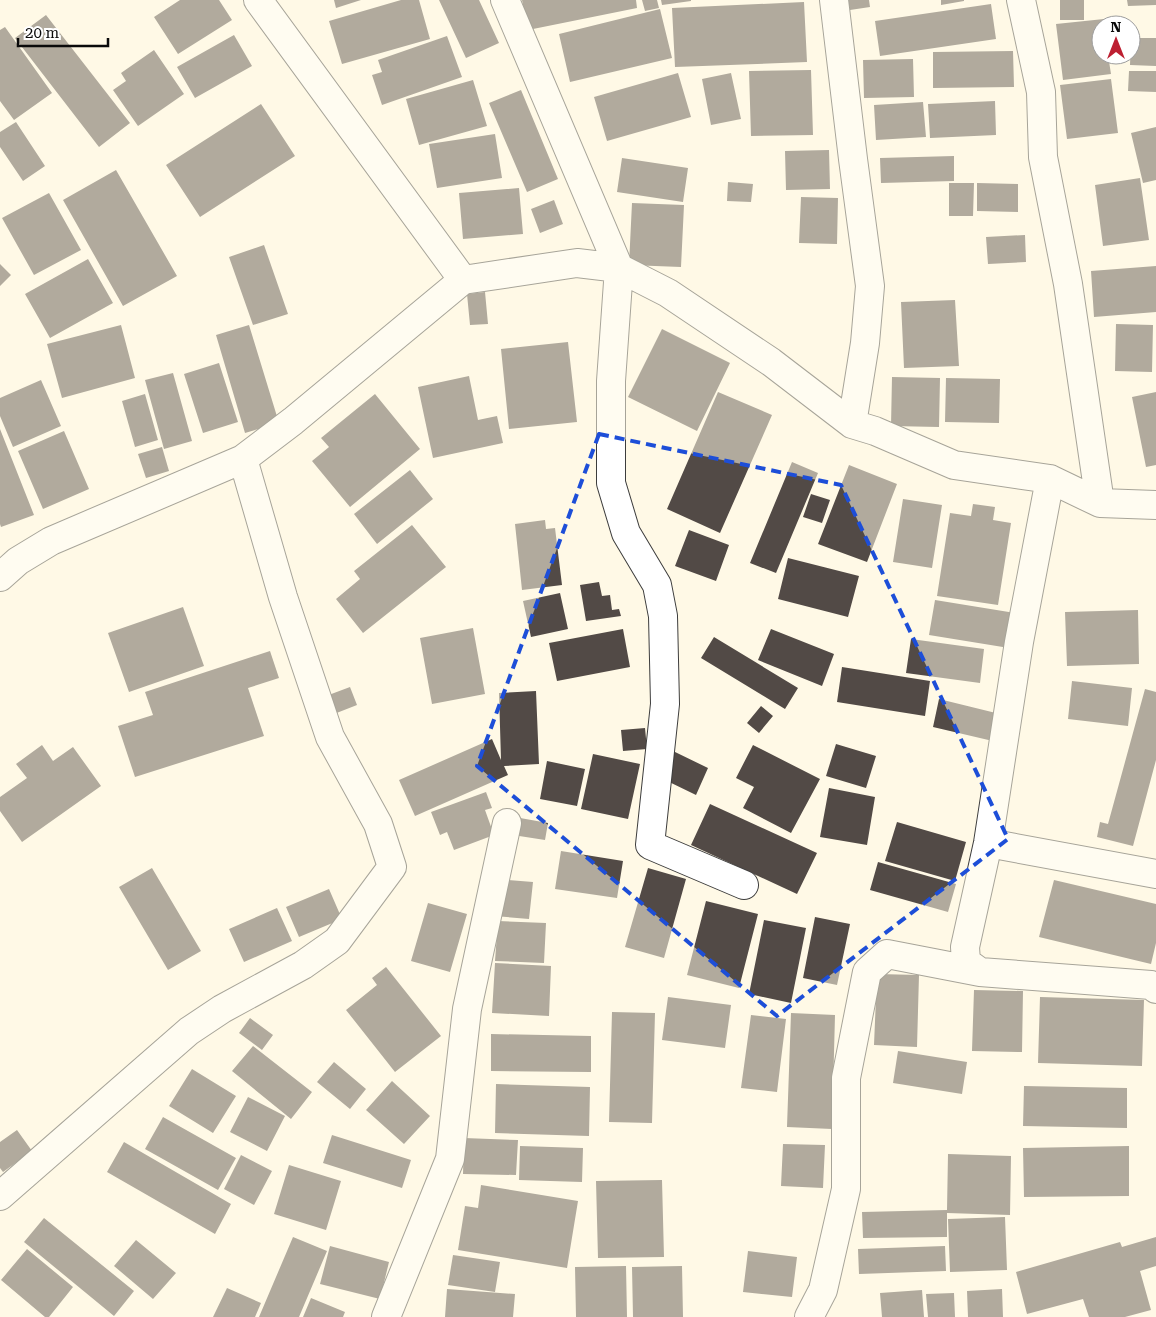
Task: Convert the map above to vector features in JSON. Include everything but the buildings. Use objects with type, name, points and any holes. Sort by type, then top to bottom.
[{"type":"street","points":[[258,0],[463,280]]},
{"type":"street","points":[[505,0],[619,268],[611,381],[611,483],[626,533],[657,585],[663,616],[665,704],[650,845],[744,885]]},
{"type":"street","points":[[834,0],[852,159],[870,286],[865,343],[852,424]]},
{"type":"street","points":[[1021,0],[1041,92],[1043,157],[1068,284],[1100,503]]},
{"type":"street","points":[[0,577],[18,561],[51,541],[244,459],[293,421],[463,280],[577,263],[619,268],[668,293],[771,362],[852,424],[875,431],[954,465],[1050,479],[1100,503],[1156,505]]},
{"type":"street","points":[[0,1196],[189,1031],[222,1009],[303,965],[337,941],[392,867],[378,824],[330,737],[283,597],[244,459]]},
{"type":"street","points":[[980,972],[966,962],[965,947],[988,843],[1018,642],[1050,479]]},
{"type":"street","points":[[386,1317],[450,1159],[467,1009],[507,823]]},
{"type":"street","points":[[988,843],[1156,874]]},
{"type":"street","points":[[809,1317],[823,1290],[846,1189],[846,1078],[867,972],[887,954],[980,972],[1151,985],[1156,989]]},
{"type":"highlighted area","points":[[599,434],[841,485],[1008,839],[777,1016],[477,766]]}]
